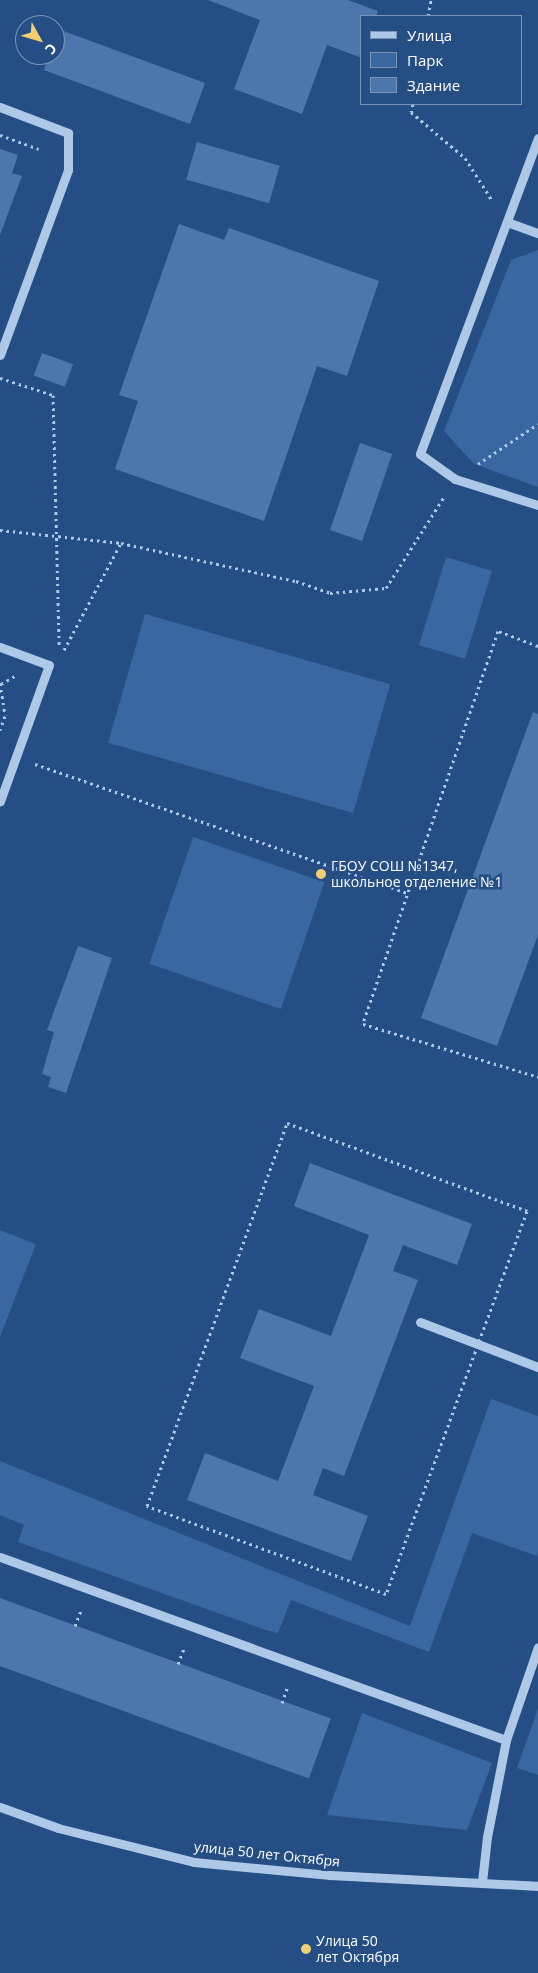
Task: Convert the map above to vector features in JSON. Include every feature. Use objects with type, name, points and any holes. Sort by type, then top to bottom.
[{"type":"street","points":[[0,107],[68,133],[68,170],[0,355]]},
{"type":"street","points":[[538,138],[420,454],[455,479],[538,505]]},
{"type":"street","points":[[507,222],[538,233]]},
{"type":"street","points":[[0,647],[49,665],[0,801]]},
{"type":"street","points":[[420,1322],[538,1367]]},
{"type":"street","points":[[0,1557],[506,1740]]},
{"type":"street","points":[[482,1882],[486,1837],[506,1740],[538,1647]]},
{"type":"street","name":"улица 50 лет Октября","points":[[0,1807],[58,1828],[194,1862],[330,1876],[538,1886]]},
{"type":"path","points":[[428,15],[431,0]]},
{"type":"path","points":[[413,105],[411,112],[465,158],[507,222]]},
{"type":"path","points":[[0,135],[39,149]]},
{"type":"path","points":[[0,378],[53,395],[59,660]]},
{"type":"path","points":[[0,530],[121,542],[296,581],[330,593],[386,588],[455,479],[538,424]]},
{"type":"path","points":[[49,665],[59,660],[121,542]]},
{"type":"path","points":[[538,646],[498,631],[363,1024],[538,1078]]},
{"type":"path","points":[[0,683],[5,716],[0,730]]},
{"type":"path","points":[[16,757],[408,894]]},
{"type":"path","points":[[287,1124],[526,1211],[478,1344],[386,1594],[147,1506],[287,1124]]},
{"type":"path","points":[[74,1626],[81,1610]]},
{"type":"path","points":[[178,1664],[184,1648]]},
{"type":"path","points":[[282,1703],[288,1686]]},
{"type":"green space","points":[[538,250],[538,487],[474,464],[444,431],[511,260]]},
{"type":"green space","points":[[446,557],[492,571],[465,659],[419,645]]},
{"type":"green space","points":[[145,614],[390,684],[353,813],[108,743]]},
{"type":"green space","points":[[193,837],[324,882],[281,1009],[149,964]]},
{"type":"green space","points":[[0,1230],[36,1244],[0,1337]]},
{"type":"green space","points":[[491,1399],[538,1416],[538,1552],[537,1556],[472,1533],[429,1652],[291,1600],[278,1633],[266,1630],[18,1542],[24,1525],[0,1515],[0,1461],[410,1626]]},
{"type":"green space","points":[[538,1709],[538,1775],[517,1768]]},
{"type":"green space","points":[[362,1713],[492,1763],[467,1830],[327,1815]]},
{"type":"building","points":[[208,0],[348,0],[378,11],[376,15],[360,15],[360,57],[327,45],[302,114],[234,89],[260,20]]},
{"type":"building","points":[[65,32],[205,83],[190,124],[44,70],[46,65],[65,65]]},
{"type":"building","points":[[197,142],[280,166],[269,203],[186,179]]},
{"type":"building","points":[[0,149],[18,155],[12,173],[22,176],[0,235]]},
{"type":"building","points":[[179,224],[224,240],[229,228],[379,281],[347,376],[317,366],[264,521],[115,469],[138,401],[119,395]]},
{"type":"building","points":[[42,353],[73,364],[65,387],[34,376]]},
{"type":"building","points":[[360,443],[392,454],[362,541],[330,530]]},
{"type":"building","points":[[533,712],[538,714],[538,935],[497,1046],[421,1018]]},
{"type":"building","points":[[78,946],[112,958],[66,1093],[48,1087],[51,1077],[42,1074],[54,1032],[47,1030]]},
{"type":"building","points":[[310,1163],[472,1224],[457,1265],[403,1245],[393,1271],[418,1280],[344,1476],[323,1468],[313,1495],[368,1516],[351,1561],[187,1500],[205,1453],[278,1481],[314,1386],[240,1358],[259,1309],[331,1336],[369,1235],[294,1206]]},
{"type":"building","points":[[0,1598],[331,1718],[309,1779],[0,1666]]},
{"type":"place","name":"ГБОУ СОШ №1347, школьное отделение №1","points":[[321,874]]},
{"type":"place","name":"Улица 50 лет Октября","points":[[306,1949]]}]
